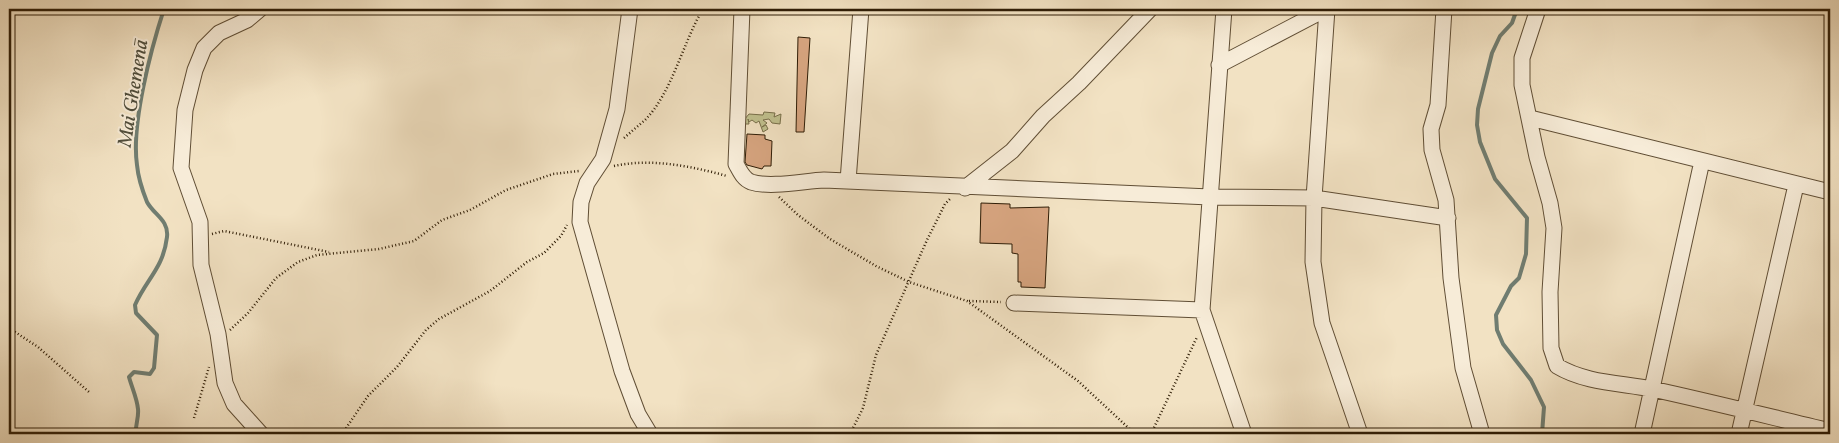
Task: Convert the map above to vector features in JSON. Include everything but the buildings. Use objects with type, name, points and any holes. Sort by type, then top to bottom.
[{"type":"street","points":[[260,9],[247,20],[219,33],[204,48],[195,70],[185,110],[180,168],[200,222],[202,237],[201,265],[218,334],[225,383],[234,404],[261,434]]},
{"type":"street","points":[[630,9],[617,109],[603,159],[587,183],[581,202],[580,222],[622,371],[638,414],[650,434]]},
{"type":"street","points":[[742,9],[736,164],[742,175],[758,183],[824,180],[965,188],[1210,197],[1314,198],[1448,218]]},
{"type":"street","points":[[848,181],[860,9]]},
{"type":"street","points":[[965,188],[1012,152],[1043,116],[1079,83],[1150,9]]},
{"type":"street","points":[[1224,9],[1210,197],[1204,315],[1244,434]]},
{"type":"street","points":[[1219,66],[1326,9]]},
{"type":"street","points":[[1326,9],[1314,198],[1313,262],[1322,323],[1360,434]]},
{"type":"street","points":[[1444,9],[1438,105],[1431,129],[1432,150],[1446,200],[1451,278],[1463,368],[1482,434]]},
{"type":"street","points":[[1538,9],[1522,58],[1522,84],[1554,228],[1550,292],[1551,348],[1557,366],[1568,373],[1587,378],[1652,389],[1830,431]]},
{"type":"street","points":[[1530,118],[1830,192]]},
{"type":"street","points":[[1642,434],[1702,161]]},
{"type":"street","points":[[1739,434],[1796,185]]},
{"type":"street","points":[[1014,303],[1204,315]]},
{"type":"path","points":[[617,143],[646,119],[666,88],[692,26],[703,9]]},
{"type":"path","points":[[194,418],[205,374],[219,346],[235,323],[248,313],[276,278],[298,262],[333,253],[379,249],[414,241],[442,220],[470,210],[515,186],[554,174],[597,170],[626,163],[687,166],[758,183],[830,239],[908,282],[967,301],[1014,303]]},
{"type":"path","points":[[850,434],[863,408],[876,354],[908,282],[945,204],[965,188]]},
{"type":"path","points":[[342,434],[368,396],[398,367],[426,330],[439,319],[490,291],[527,262],[544,253],[561,236],[569,222]]},
{"type":"path","points":[[202,237],[224,231],[333,253]]},
{"type":"path","points":[[967,301],[1078,381],[1118,416],[1135,434]]},
{"type":"path","points":[[1151,434],[1204,315]]},
{"type":"path","points":[[9,328],[38,347],[89,392]]},
{"type":"green space","points":[[764,112],[775,113],[774,117],[781,114],[780,124],[772,123],[769,119],[763,120],[767,123],[762,127],[766,125],[768,129],[763,132],[759,121],[756,123],[752,120],[749,122],[748,119],[749,124],[744,124],[744,120],[749,114],[763,115]]},
{"type":"waterway","name":"Mai Ghemenā","points":[[136,434],[138,409],[129,377],[134,372],[150,374],[154,368],[157,335],[136,313],[135,305],[162,257],[167,237],[166,226],[147,202],[138,174],[137,129],[143,87],[153,44],[164,9]]},
{"type":"waterway","points":[[1517,9],[1512,23],[1500,36],[1492,53],[1478,109],[1477,125],[1480,142],[1495,179],[1527,218],[1526,254],[1519,278],[1511,286],[1496,315],[1497,330],[1503,344],[1531,380],[1544,407],[1542,434]]}]
